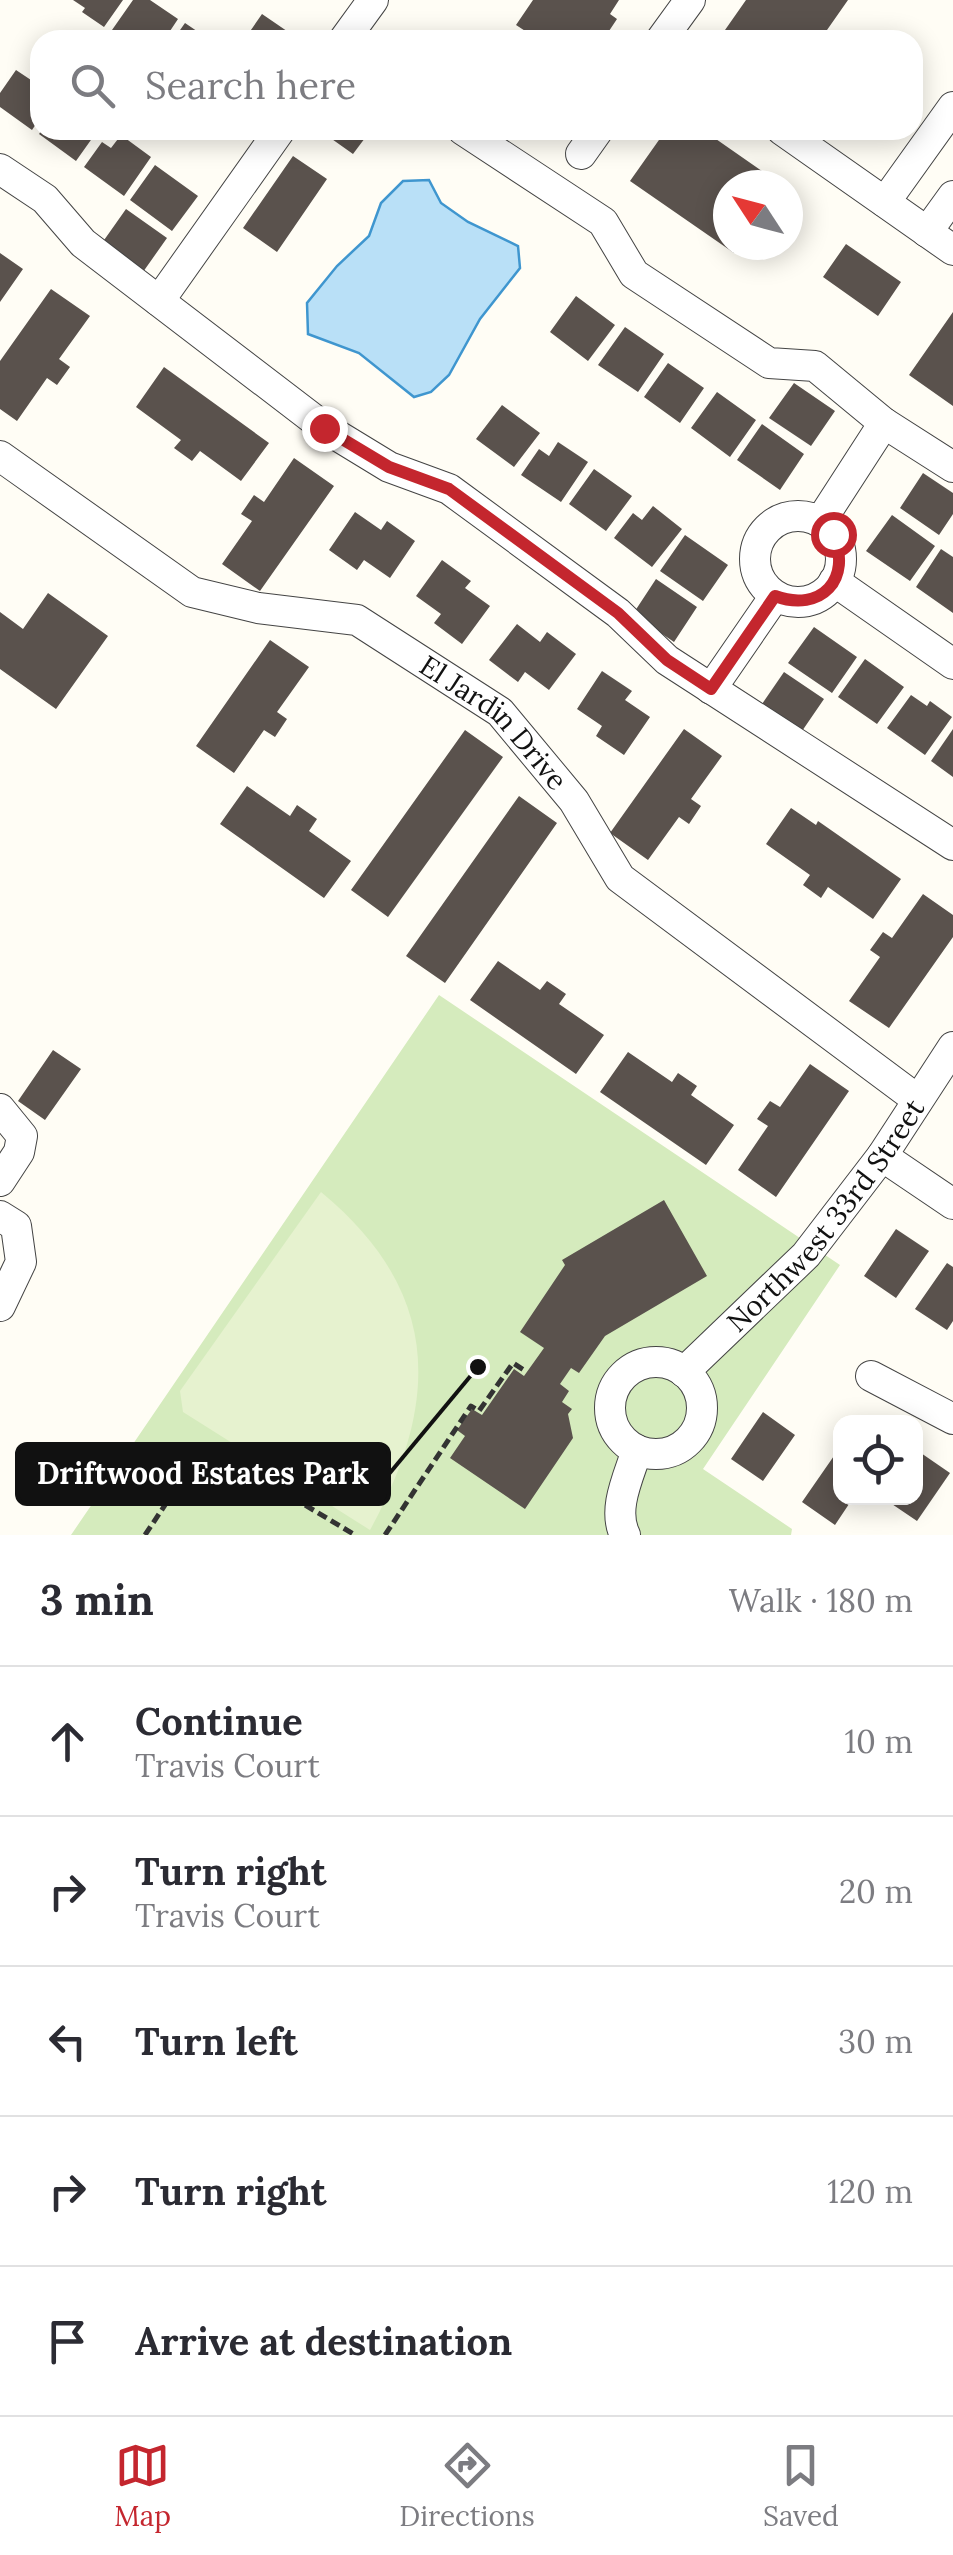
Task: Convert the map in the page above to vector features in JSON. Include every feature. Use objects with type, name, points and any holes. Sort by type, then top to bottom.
[{"type":"street","points":[[351,30],[372,0]]},
{"type":"street","points":[[669,30],[690,0]]},
{"type":"street","points":[[885,202],[953,106]]},
{"type":"street","points":[[159,301],[273,140]]},
{"type":"street","points":[[478,140],[603,222],[634,274],[769,363],[815,366],[884,422],[953,467]]},
{"type":"street","points":[[796,140],[953,250]]},
{"type":"street","points":[[0,169],[45,199],[83,242],[324,428],[389,467],[449,489],[618,613],[667,660],[953,845]]},
{"type":"street","points":[[927,232],[953,196]]},
{"type":"street","points":[[820,522],[884,422]]},
{"type":"street","name":"El Jardin Drive","points":[[0,456],[192,592],[258,608],[357,620],[500,712],[574,800],[620,878],[918,1100]]},
{"type":"street","points":[[804,516],[820,522],[833,534],[840,549],[840,566],[834,582],[823,594],[807,601],[790,602],[775,596],[762,584],[756,569],[755,552],[761,536],[788,517],[804,516]]},
{"type":"street","points":[[834,582],[953,664]]},
{"type":"street","points":[[711,689],[775,596]]},
{"type":"street","name":"Northwest 33rd Street","points":[[684,1372],[806,1255],[882,1156],[953,1047]]},
{"type":"street","points":[[0,1110],[22,1136],[19,1152],[0,1181]]},
{"type":"street","points":[[882,1156],[953,1204]]},
{"type":"street","points":[[0,1216],[16,1226],[21,1262],[0,1306]]},
{"type":"street","points":[[646,1363],[672,1364],[693,1380],[703,1404],[698,1430],[679,1450],[653,1455],[638,1450],[628,1446],[612,1425],[610,1399],[623,1376],[646,1363]]},
{"type":"street","points":[[871,1376],[953,1419]]},
{"type":"street","points":[[626,1535],[620,1524],[620,1503],[638,1450]]},
{"type":"path","points":[[384,1535],[471,1406],[479,1411],[513,1363],[527,1372]]},
{"type":"path","points":[[145,1535],[205,1445],[350,1534]]},
{"type":"green space","points":[[439,995],[840,1265],[703,1469],[792,1529],[791,1535],[71,1535]]},
{"type":"green space","points":[[321,1192],[360,1230],[389,1268],[408,1308],[417,1350],[417,1392],[409,1437],[370,1530],[183,1412],[180,1391]]},
{"type":"water","points":[[429,180],[441,203],[468,222],[518,246],[520,268],[480,319],[449,375],[431,392],[414,397],[359,353],[308,334],[307,303],[337,266],[369,236],[381,203],[403,181]]},
{"type":"building","points":[[73,0],[123,0],[104,27],[82,12],[85,8]]},
{"type":"building","points":[[133,0],[150,0],[178,19],[171,30],[112,30]]},
{"type":"building","points":[[533,0],[619,0],[610,14],[617,19],[610,30],[524,30],[516,25]]},
{"type":"building","points":[[746,0],[848,0],[827,30],[725,30]]},
{"type":"building","points":[[262,14],[285,30],[251,30]]},
{"type":"building","points":[[16,70],[30,79],[30,129],[0,107],[0,93]]},
{"type":"building","points":[[47,140],[91,140],[76,161]]},
{"type":"building","points":[[117,140],[128,140],[151,157],[124,196],[84,167],[102,142],[111,148]]},
{"type":"building","points":[[333,140],[364,140],[353,154]]},
{"type":"building","points":[[659,140],[717,140],[760,170],[713,170],[713,238],[630,181]]},
{"type":"building","points":[[293,156],[327,179],[277,252],[243,228]]},
{"type":"building","points":[[155,165],[198,196],[172,231],[130,200]]},
{"type":"building","points":[[126,209],[167,238],[143,272],[102,243]]},
{"type":"building","points":[[846,244],[901,282],[878,316],[823,277]]},
{"type":"building","points":[[0,253],[23,269],[0,302]]},
{"type":"building","points":[[51,289],[90,316],[59,359],[70,367],[57,385],[47,378],[17,421],[0,409],[0,361]]},
{"type":"building","points":[[576,296],[615,325],[588,361],[550,332]]},
{"type":"building","points":[[953,312],[953,406],[909,375]]},
{"type":"building","points":[[625,327],[664,354],[638,392],[598,365]]},
{"type":"building","points":[[668,363],[704,388],[680,423],[644,397]]},
{"type":"building","points":[[164,367],[269,443],[241,481],[200,451],[192,461],[174,448],[181,440],[136,407]]},
{"type":"building","points":[[794,383],[835,411],[811,446],[769,418]]},
{"type":"building","points":[[717,392],[756,420],[730,457],[691,428]]},
{"type":"building","points":[[502,405],[540,433],[514,467],[476,439]]},
{"type":"building","points":[[762,424],[804,454],[780,490],[737,460]]},
{"type":"building","points":[[558,442],[588,462],[561,502],[521,475],[539,449],[549,456]]},
{"type":"building","points":[[294,458],[334,486],[260,591],[222,564],[252,521],[241,514],[254,495],[264,502]]},
{"type":"building","points":[[594,469],[632,496],[606,531],[569,504]]},
{"type":"building","points":[[923,473],[953,493],[953,514],[939,535],[900,508]]},
{"type":"building","points":[[653,506],[682,529],[652,567],[614,538],[633,513],[642,520]]},
{"type":"building","points":[[355,512],[381,530],[387,521],[415,541],[390,578],[364,560],[357,570],[329,550]]},
{"type":"building","points":[[892,515],[935,546],[910,581],[866,551]]},
{"type":"building","points":[[685,535],[728,565],[703,601],[660,571]]},
{"type":"building","points":[[941,549],[953,557],[953,613],[916,587]]},
{"type":"building","points":[[442,560],[471,581],[465,588],[490,606],[462,644],[434,623],[441,614],[416,596]]},
{"type":"building","points":[[656,579],[697,607],[674,642],[633,614]]},
{"type":"building","points":[[48,593],[108,636],[56,709],[0,669],[0,612],[23,629]]},
{"type":"building","points":[[517,624],[540,642],[547,632],[576,654],[549,690],[525,672],[518,682],[489,660]]},
{"type":"building","points":[[814,627],[857,657],[832,693],[788,663]]},
{"type":"building","points":[[270,640],[309,667],[277,712],[287,719],[275,737],[264,730],[234,773],[196,746]]},
{"type":"building","points":[[865,659],[904,687],[877,724],[838,697]]},
{"type":"building","points":[[602,671],[632,691],[625,700],[650,717],[624,755],[596,736],[602,726],[577,709]]},
{"type":"building","points":[[784,672],[824,699],[800,734],[760,707]]},
{"type":"building","points":[[911,695],[927,706],[930,701],[952,717],[925,755],[887,728]]},
{"type":"building","points":[[684,729],[722,756],[691,799],[701,806],[689,824],[679,817],[648,860],[610,833]]},
{"type":"building","points":[[953,729],[953,777],[931,761]]},
{"type":"building","points":[[465,730],[503,757],[388,917],[351,890]]},
{"type":"building","points":[[247,786],[290,816],[297,805],[317,819],[309,831],[351,861],[324,898],[220,824]]},
{"type":"building","points":[[519,796],[557,823],[445,983],[406,956]]},
{"type":"building","points":[[791,808],[816,825],[818,821],[901,879],[873,919],[828,887],[821,898],[803,885],[810,875],[766,844]]},
{"type":"building","points":[[923,894],[953,915],[953,937],[889,1028],[849,1001],[880,957],[870,950],[883,932],[892,938]]},
{"type":"building","points":[[498,961],[540,990],[547,981],[566,994],[559,1004],[604,1035],[576,1074],[470,1000]]},
{"type":"building","points":[[53,1050],[81,1069],[45,1120],[18,1101]]},
{"type":"building","points":[[628,1052],[672,1082],[678,1073],[697,1086],[691,1095],[734,1125],[706,1165],[600,1092]]},
{"type":"building","points":[[810,1064],[849,1091],[776,1197],[738,1170],[768,1126],[757,1119],[770,1101],[780,1107]]},
{"type":"building","points":[[664,1200],[707,1276],[605,1336],[579,1373],[571,1368],[560,1384],[569,1391],[562,1402],[572,1409],[568,1414],[573,1438],[525,1509],[450,1458],[465,1436],[457,1430],[472,1409],[482,1415],[514,1369],[524,1376],[544,1348],[520,1332],[565,1265],[562,1260]]},
{"type":"building","points":[[896,1229],[929,1251],[896,1298],[864,1276]]},
{"type":"building","points":[[947,1263],[953,1267],[953,1321],[947,1330],[915,1309]]},
{"type":"building","points":[[763,1412],[795,1435],[763,1481],[731,1459]]},
{"type":"building","points":[[923,1454],[950,1473],[917,1521],[893,1505],[923,1505]]},
{"type":"building","points":[[833,1457],[833,1505],[848,1505],[835,1525],[802,1502]]},
{"type":"place","name":"Driftwood Estates Park","points":[[478,1367]]},
{"type":"route","points":[[324,428],[389,467],[449,489],[618,613],[667,660],[711,689],[775,596],[790,602],[807,601],[823,594],[834,582],[840,566],[840,549],[833,534]]}]
